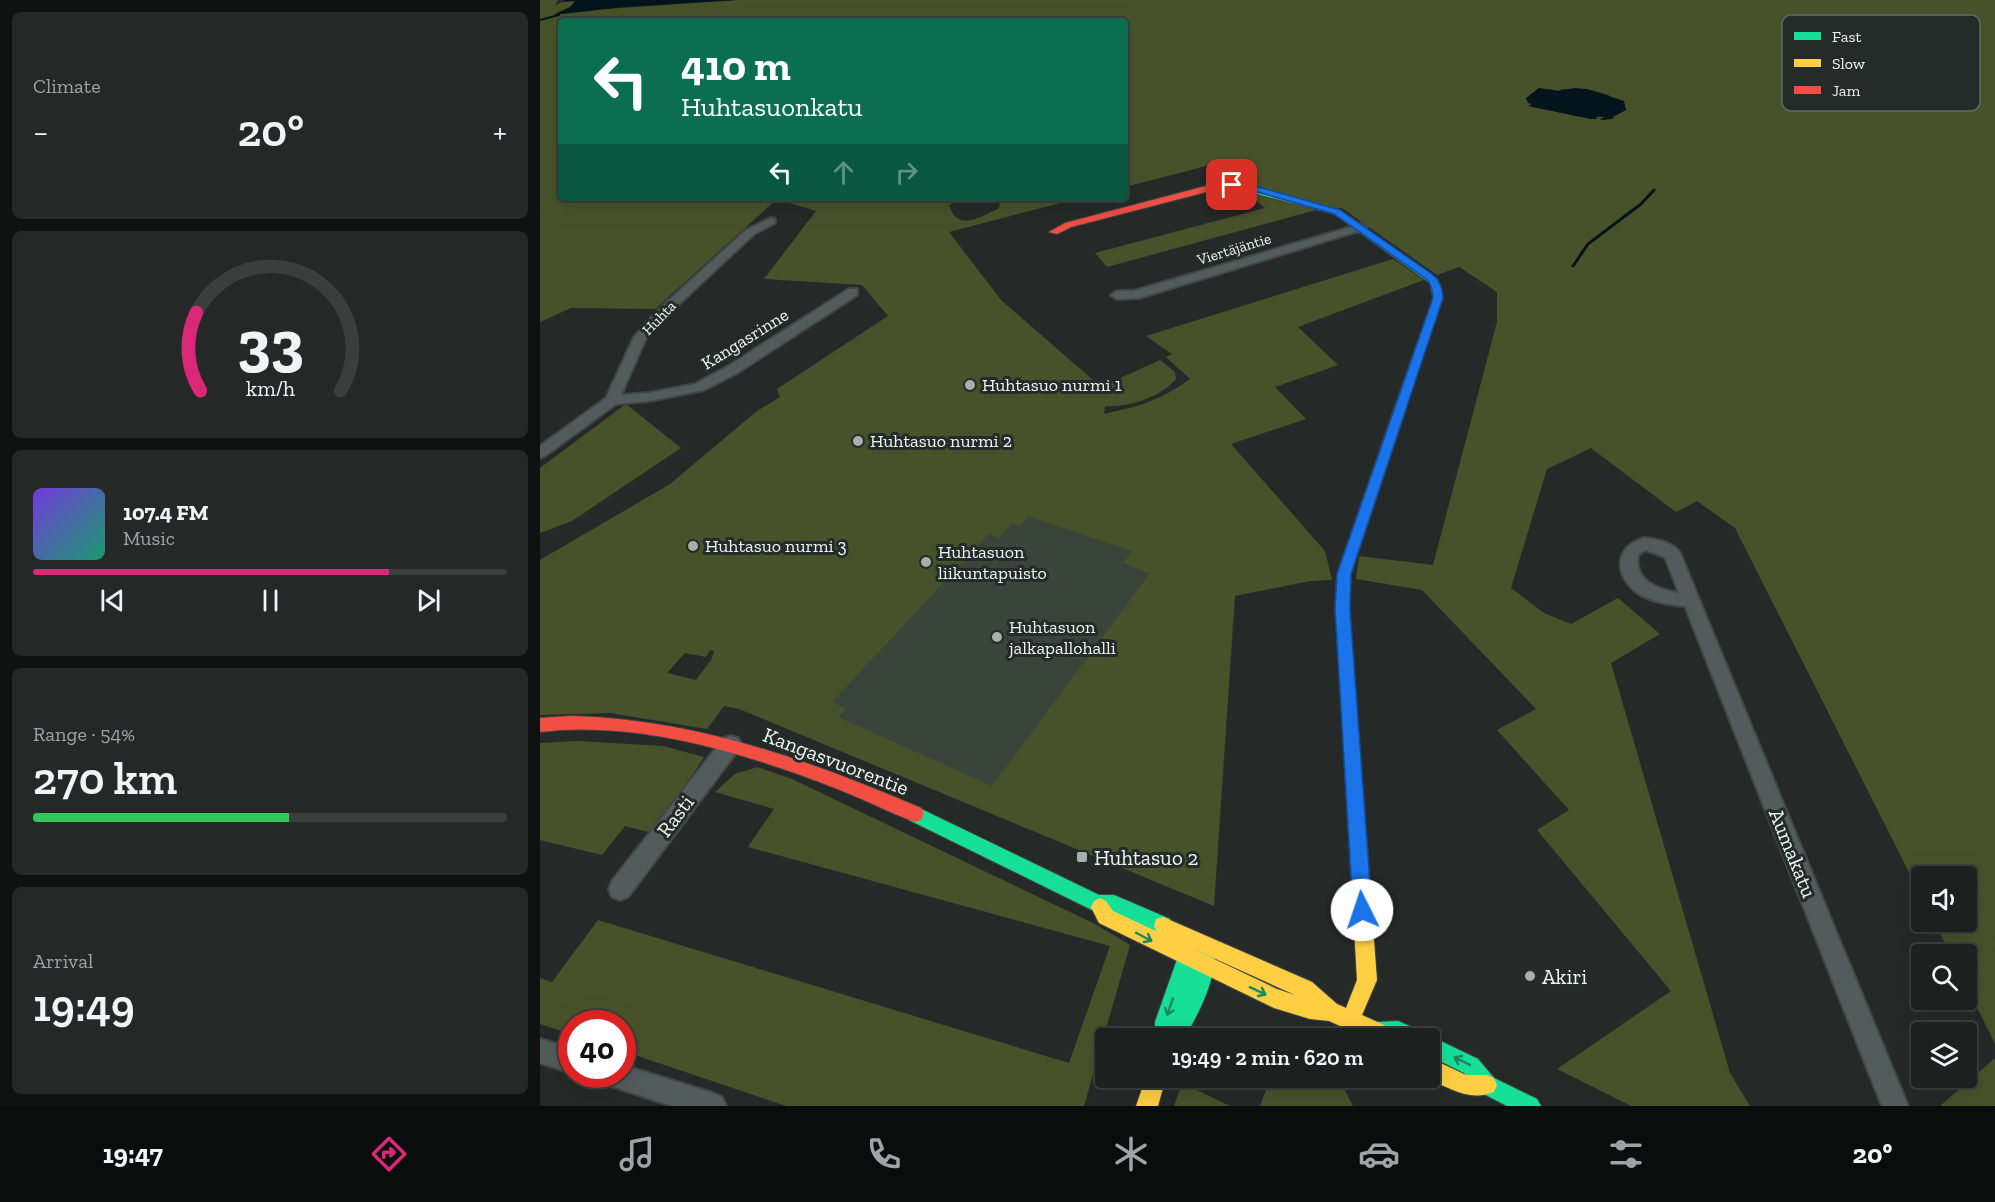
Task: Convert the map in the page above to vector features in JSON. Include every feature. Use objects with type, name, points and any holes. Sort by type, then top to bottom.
[{"type":"street","points":[[1054,232],[1068,225],[1199,190],[1232,185],[1248,187],[1337,212],[1435,282],[1438,298],[1344,574],[1342,609],[1367,980],[1350,1021]]},
{"type":"street","name":"Huhta","points":[[540,453],[612,400],[640,337],[660,315],[750,232],[771,221]]},
{"type":"street","name":"Viertäjäntie","points":[[1117,295],[1136,295],[1361,227]]},
{"type":"street","name":"Kangasrinne","points":[[612,400],[649,397],[699,387],[732,370],[853,292]]},
{"type":"street","name":"Aumakatu","points":[[1691,600],[1895,1106]]},
{"type":"street","name":"Kangasvuorentie","points":[[540,725],[635,725],[668,730],[732,744],[820,774],[882,800],[1098,904],[1114,904],[1305,989],[1330,1011],[1364,1028]]},
{"type":"street","name":"Rasti","points":[[620,889],[732,744]]},
{"type":"street","name":"Kangasvuorentie","points":[[1098,904],[1106,916],[1187,958],[1274,998],[1310,1009],[1330,1011]]},
{"type":"street","points":[[1165,1028],[1187,958],[1205,944]]},
{"type":"street","points":[[1179,1028],[1205,966],[1205,944]]},
{"type":"street","points":[[540,1051],[558,1057]]},
{"type":"street","points":[[1440,1051],[1471,1066],[1487,1085],[1530,1106]]},
{"type":"street","points":[[1440,1073],[1465,1085],[1487,1085]]},
{"type":"street","points":[[636,1082],[712,1106]]},
{"type":"street","points":[[1147,1106],[1153,1088]]},
{"type":"green space","points":[[540,0],[558,0],[555,6],[562,2],[581,0],[607,9],[737,0],[1995,0],[1995,1044],[1977,1007],[1977,944],[1945,944],[1939,932],[1977,932],[1977,866],[1911,866],[1911,876],[1735,528],[1697,501],[1676,512],[1591,448],[1547,469],[1511,588],[1544,613],[1571,624],[1618,598],[1660,634],[1611,663],[1730,1073],[1750,1106],[1631,1106],[1557,1069],[1671,991],[1537,830],[1569,810],[1497,730],[1536,709],[1422,590],[1356,579],[1359,556],[1433,565],[1497,322],[1497,292],[1459,267],[1437,275],[1342,208],[1320,209],[1107,267],[1095,253],[1265,208],[1210,165],[1128,186],[1128,18],[558,18],[558,201],[775,201],[655,309],[571,308],[540,322]],"holes":[[[1562,89],[1587,89],[1609,95],[1613,119],[1581,117],[1533,107],[1533,104],[1528,103],[1533,93]]]},
{"type":"green space","points":[[784,201],[953,201],[949,206],[958,219],[964,221],[976,219],[998,209],[1000,205],[995,201],[1068,201],[949,232],[1001,300],[1101,387],[1160,360],[1175,372],[1176,379],[1162,391],[1134,403],[1105,406],[1104,414],[1149,402],[1169,393],[1190,379],[1166,357],[1172,354],[1146,336],[1393,259],[1424,280],[1298,327],[1338,365],[1275,387],[1306,419],[1231,444],[1325,551],[1332,580],[1310,581],[1235,596],[1214,906],[739,709],[724,706],[707,729],[610,713],[540,715],[540,560],[670,484],[757,411],[780,397],[777,389],[888,316],[862,285],[764,279],[816,211]],"holes":[[[710,650],[714,651],[711,660],[696,680],[667,673],[685,653],[706,657]]]},
{"type":"green space","points":[[626,404],[681,448],[572,521],[540,533],[540,468]]},
{"type":"green space","points":[[577,741],[663,746],[704,757],[649,832],[625,826],[602,855],[540,840],[540,743]]},
{"type":"green space","points":[[757,767],[792,779],[1095,924],[1130,945],[1106,1028],[1095,1028],[1095,1068],[1084,1106],[786,1106],[636,1055],[636,1010],[558,1010],[558,1030],[540,1024],[540,978],[552,982],[598,920],[1069,1063],[1110,946],[748,847],[774,809],[715,792],[735,774]]},
{"type":"green space","points":[[1995,1058],[1995,1106],[1940,1106],[1961,1088],[1977,1088],[1977,1074]]},
{"type":"green space","points":[[1180,1088],[1192,1088],[1230,1106],[1174,1106]]},
{"type":"green space","points":[[1267,1088],[1344,1088],[1353,1106],[1260,1106]]},
{"type":"shaded area","points":[[566,0],[737,0],[624,7],[553,15],[570,7],[575,1],[562,2]]},
{"type":"shaded area","points":[[1539,88],[1558,91],[1574,88],[1587,89],[1624,101],[1626,110],[1614,118],[1602,120],[1600,119],[1605,117],[1596,116],[1597,119],[1591,119],[1528,106],[1532,104],[1528,103],[1526,98]]},
{"type":"building","name":"Huhtasuon jalkapallohalli","points":[[1029,516],[1132,551],[1123,563],[1150,573],[992,786],[838,717],[846,709],[832,702],[989,534],[999,538],[1012,523],[1020,526]]},
{"type":"waterway","points":[[540,20],[559,15]]},
{"type":"waterway","points":[[1573,266],[1588,244],[1641,204],[1654,190]]},
{"type":"traffic: fast","points":[[1237,186],[1337,212],[1435,282],[1438,298],[1400,409]]},
{"type":"traffic: fast","points":[[915,814],[1098,904],[1114,904],[1163,926]]},
{"type":"traffic: fast","points":[[1165,1028],[1187,958],[1198,949]]},
{"type":"traffic: fast","points":[[1178,1028],[1202,975],[1205,952]]},
{"type":"traffic: fast","points":[[1440,1051],[1471,1066],[1487,1085],[1530,1106]]},
{"type":"traffic: slow","points":[[1346,662],[1367,980],[1350,1021]]},
{"type":"traffic: slow","points":[[1100,907],[1106,917],[1274,998],[1310,1009],[1330,1011]]},
{"type":"traffic: slow","points":[[1163,926],[1305,989],[1330,1011],[1368,1028]]},
{"type":"traffic: slow","points":[[1440,1073],[1465,1085],[1487,1085]]},
{"type":"traffic: slow","points":[[1147,1106],[1153,1088]]},
{"type":"traffic: jam","points":[[1054,232],[1068,225],[1210,188],[1237,186]]},
{"type":"traffic: jam","points":[[1346,662],[1342,609],[1344,574],[1400,409]]},
{"type":"traffic: jam","points":[[540,725],[571,723],[622,726],[698,738],[808,770],[915,814]]},
{"type":"place","name":"Huhtasuo nurmi 1","points":[[970,385]]},
{"type":"place","name":"Huhtasuo nurmi 2","points":[[858,441]]},
{"type":"place","name":"Huhtasuo nurmi 3","points":[[693,546]]},
{"type":"place","name":"Huhtasuon liikuntapuisto","points":[[926,562]]},
{"type":"place","name":"Huhtasuon jalkapallohalli","points":[[997,637]]},
{"type":"place","name":"Huhtasuo 2","points":[[1082,857]]},
{"type":"place","name":"Akiri","points":[[1530,976]]},
{"type":"route","points":[[1232,185],[1248,187],[1337,212],[1428,276],[1435,282],[1437,289],[1438,298],[1344,574],[1342,609],[1362,910]]}]
